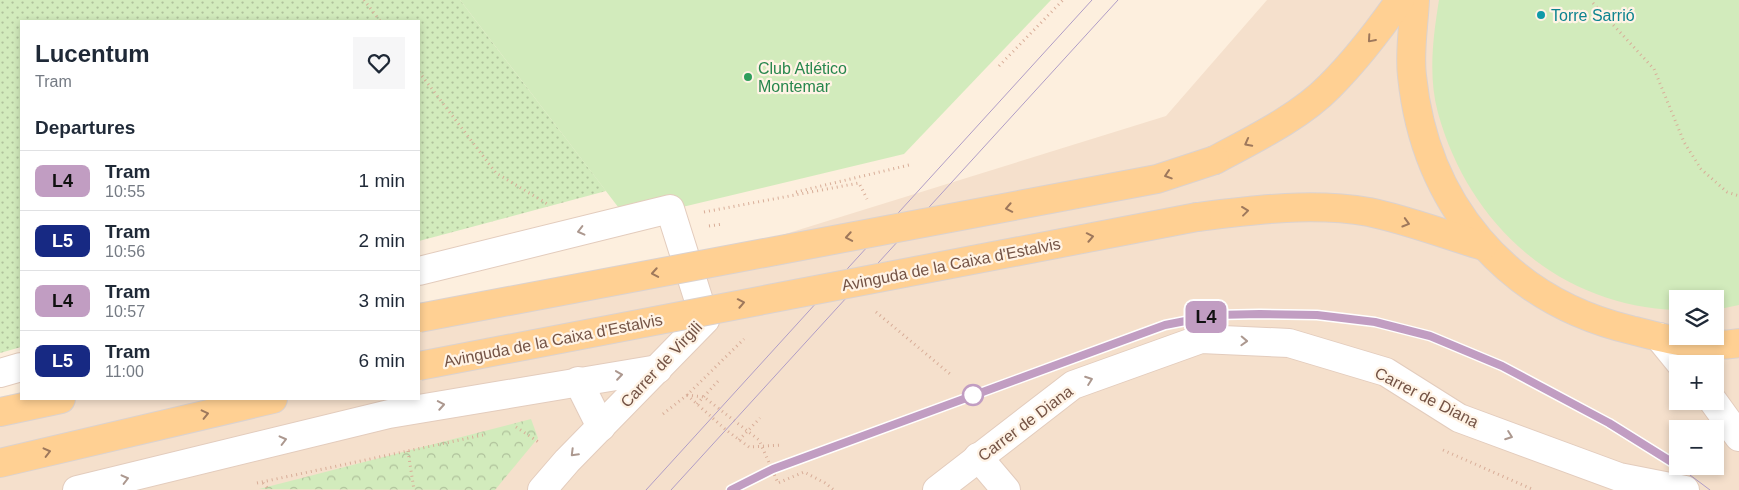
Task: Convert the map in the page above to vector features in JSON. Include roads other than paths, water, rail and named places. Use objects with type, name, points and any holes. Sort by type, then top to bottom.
[{"type":"main road","points":[[420,318],[1157,179],[1215,160],[1273,129],[1329,87],[1377,33],[1400,0]]},
{"type":"main road","points":[[1415,0],[1412,74],[1422,137],[1444,190],[1482,246],[1511,273],[1568,309],[1603,324],[1699,345],[1739,343]]},
{"type":"main road","name":"Avinguda de la Caixa d'Estalvis","points":[[420,366],[1197,217],[1268,208],[1319,208],[1369,212],[1482,246]]},
{"type":"main road","points":[[0,412],[56,400]]},
{"type":"main road","points":[[0,463],[269,400]]},
{"type":"street","name":"Carrer de Virgili","points":[[420,271],[628,220],[683,211],[705,320],[567,461],[542,490]]},
{"type":"street","points":[[1659,337],[1674,355]]},
{"type":"street","name":"Carrer de Diana","points":[[937,490],[1073,385],[1201,339],[1289,343],[1386,372],[1459,418],[1619,477],[1686,490]]},
{"type":"street","points":[[0,373],[20,368]]},
{"type":"street","points":[[77,490],[389,414],[658,369]]},
{"type":"street","points":[[578,381],[601,427]]},
{"type":"street","points":[[1719,410],[1739,438]]},
{"type":"street","points":[[978,457],[1006,490]]},
{"type":"tram line","points":[[646,490],[1092,0]]},
{"type":"tram line","points":[[671,490],[1118,0]]},
{"type":"tram line","points":[[731,490],[773,469],[1165,325],[1216,315],[1317,315],[1375,322],[1429,337],[1502,366],[1609,423],[1669,460]]},
{"type":"tram line","name":"L4","points":[[731,490],[761,473],[1084,354],[1165,325],[1216,315],[1317,315],[1375,322],[1430,336],[1502,366],[1609,423],[1669,460]]},
{"type":"tram line","points":[[1690,475],[1710,490]]},
{"type":"place","name":"Torre Sarrió","points":[[1541,15]]},
{"type":"place","name":"Club Atlético Montemar","points":[[748,77]]}]
